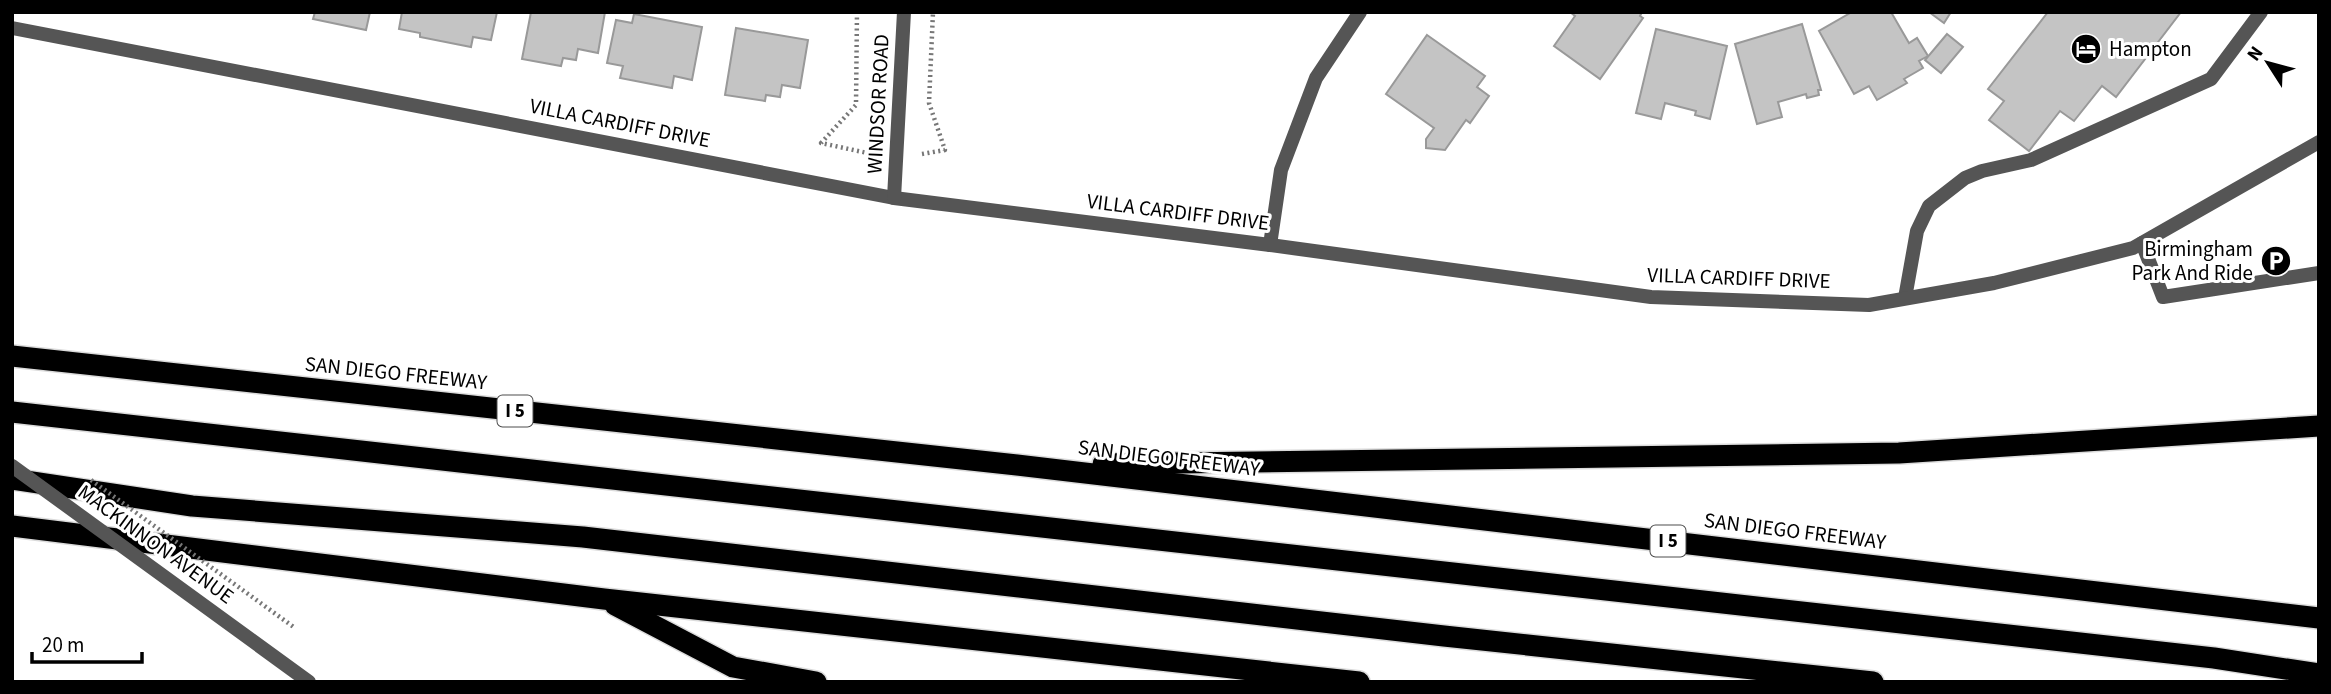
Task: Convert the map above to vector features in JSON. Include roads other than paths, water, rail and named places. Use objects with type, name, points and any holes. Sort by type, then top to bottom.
[{"type":"highway","name":"SAN DIEGO FREEWAY","points":[[12,356],[1017,465],[2319,618]]},
{"type":"highway","points":[[12,412],[2159,652],[2319,674]]},
{"type":"highway","points":[[1017,465],[1899,453],[2319,426]]},
{"type":"highway","points":[[12,479],[192,506],[583,537],[1444,636],[1873,682]]},
{"type":"highway","points":[[12,526],[604,599],[1359,682]]},
{"type":"highway","points":[[604,599],[733,667],[816,682]]},
{"type":"street","name":"WINDSOR ROAD","points":[[894,198],[904,12]]},
{"type":"street","points":[[1270,245],[1281,170],[1316,78],[1360,12]]},
{"type":"street","points":[[1905,299],[1917,232],[1929,206],[1965,178],[1982,170],[2031,160],[2211,79],[2261,12]]},
{"type":"street","name":"VILLA CARDIFF DRIVE","points":[[12,28],[894,198],[1270,245],[1651,297],[1869,305],[1994,283],[2133,248],[2319,142]]},
{"type":"street","points":[[2141,243],[2163,297],[2319,273]]},
{"type":"street","name":"MACKINNON AVENUE","points":[[12,466],[309,682]]},
{"type":"place","name":"Hampton","points":[[2086,49]]},
{"type":"place","name":"Birmingham Park And Ride","points":[[2276,261]]}]
